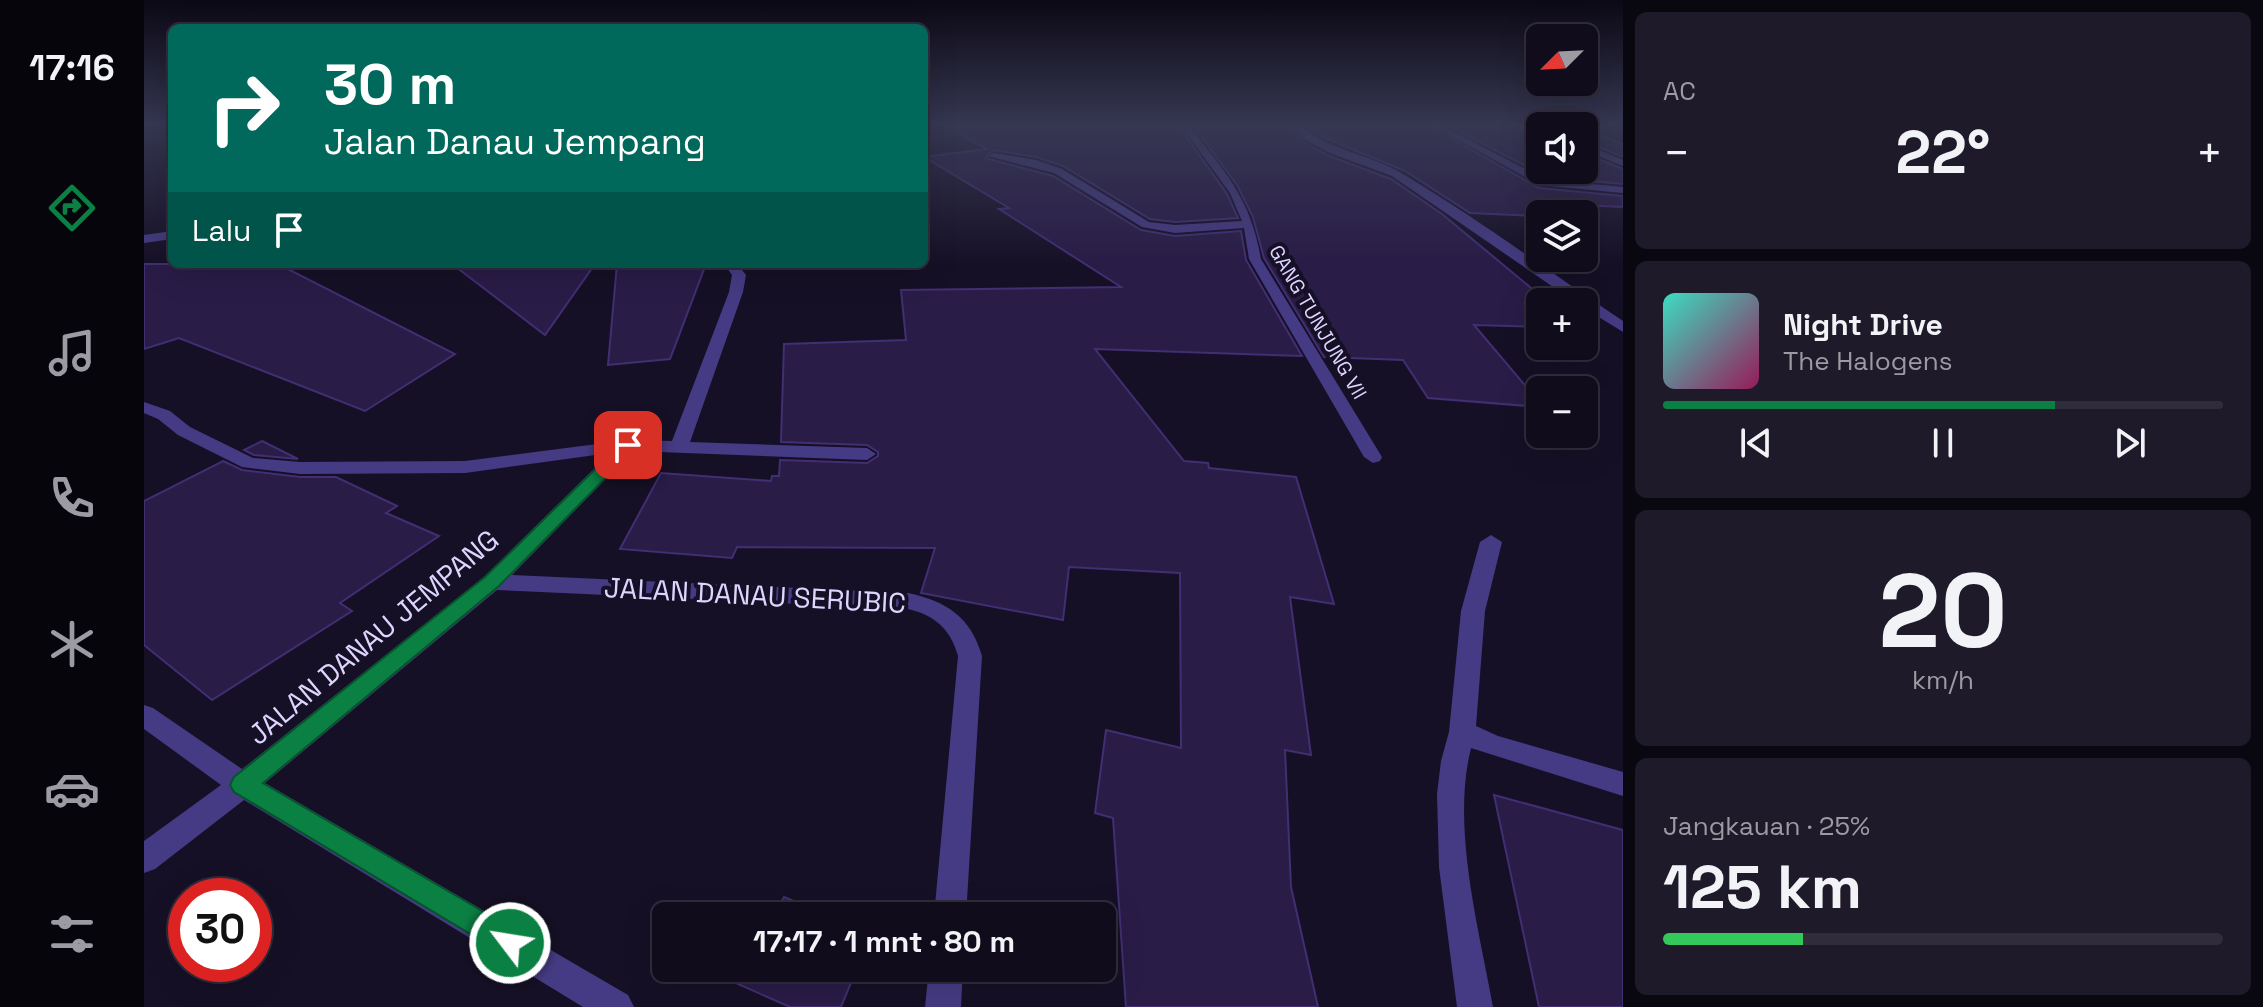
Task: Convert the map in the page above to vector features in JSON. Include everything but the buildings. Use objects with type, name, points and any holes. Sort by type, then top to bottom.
[{"type":"street","points":[[1058,171],[1146,225],[1175,229],[1249,224]]},
{"type":"street","name":"GANG TUNJUNG VII","points":[[1219,171],[1235,193],[1249,224],[1255,259],[1373,457]]},
{"type":"street","points":[[1388,171],[1623,328]]},
{"type":"street","points":[[1521,171],[1544,183],[1623,190]]},
{"type":"street","points":[[144,239],[168,236]]},
{"type":"street","points":[[679,447],[736,292],[739,275],[733,268]]},
{"type":"street","points":[[144,407],[249,463],[300,468],[465,467],[628,445],[867,454]]},
{"type":"street","name":"JALAN DANAU JEMPANG","points":[[144,859],[243,785],[492,582],[628,445]]},
{"type":"street","points":[[1475,1007],[1453,857],[1453,755],[1462,732],[1473,611],[1491,542]]},
{"type":"street","name":"JALAN DANAU SERUBIC","points":[[492,582],[908,601],[929,606],[947,616],[962,630],[970,656],[951,902]]},
{"type":"street","points":[[144,715],[243,785],[616,1007]]},
{"type":"street","points":[[1462,732],[1492,745],[1623,784]]},
{"type":"street","points":[[943,1007],[945,982]]},
{"type":"route","points":[[510,943],[243,785],[492,582],[628,445]]}]
